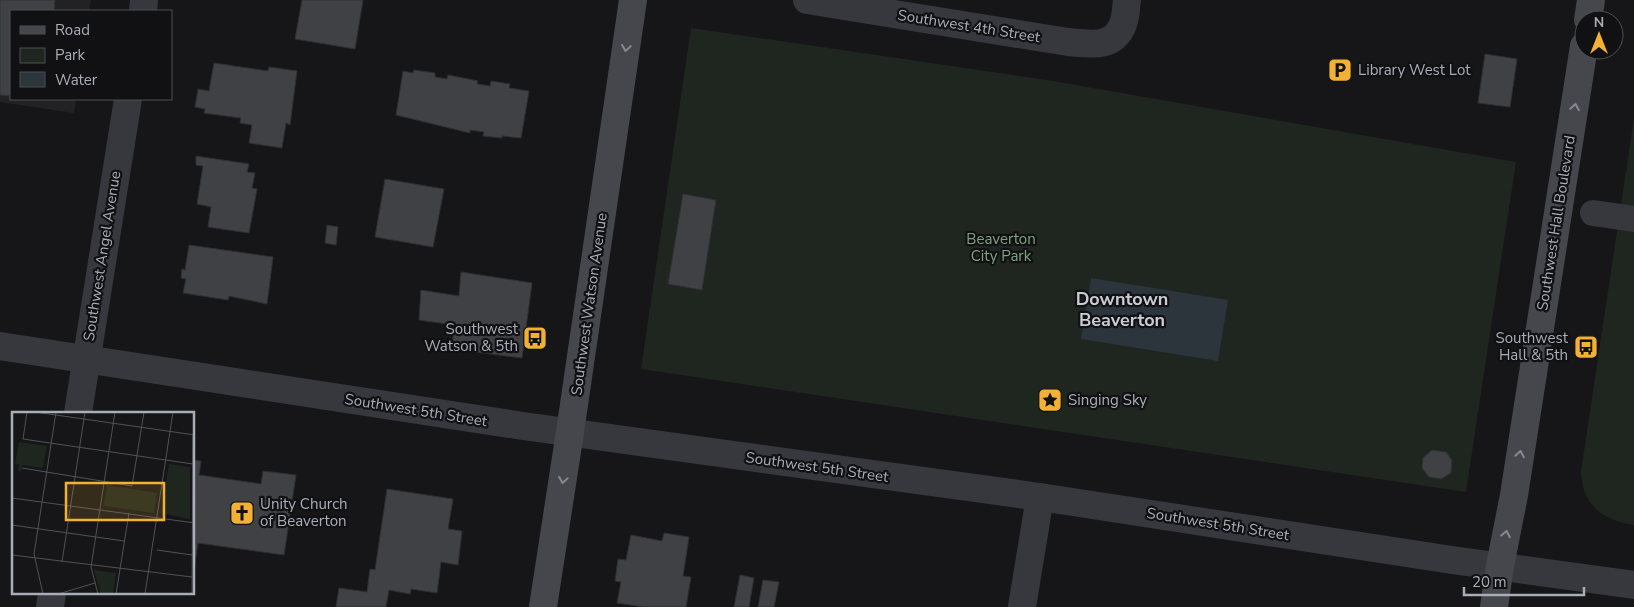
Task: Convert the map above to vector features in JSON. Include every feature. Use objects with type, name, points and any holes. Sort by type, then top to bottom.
[{"type":"main road","name":"Southwest Watson Avenue","points":[[543,607],[633,0]]},
{"type":"main road","name":"Southwest Hall Boulevard","points":[[1494,607],[1514,495],[1582,60]]},
{"type":"street","name":"Southwest 4th Street","points":[[807,0],[1068,42],[1100,44],[1116,37],[1125,12]]},
{"type":"street","name":"Southwest Angel Avenue","points":[[78,412],[85,359],[128,100]]},
{"type":"street","points":[[1592,213],[1634,219]]},
{"type":"street","name":"Southwest 5th Street","points":[[0,346],[570,432],[1040,497],[1634,585]]},
{"type":"street","points":[[1022,607],[1040,497]]},
{"type":"street","points":[[50,607],[52,594]]},
{"type":"shaded area","points":[[0,0],[91,0],[89,10],[10,10],[10,100],[76,100],[74,113],[0,102]]},
{"type":"green space","name":"Beaverton City Park","points":[[691,28],[1047,80],[1516,162],[1466,492],[641,369]]},
{"type":"green space","points":[[1634,118],[1634,525],[1612,519],[1596,509],[1585,493],[1581,471]]},
{"type":"water","points":[[1091,278],[1228,300],[1218,361],[1081,339]]},
{"type":"building","points":[[0,0],[55,0],[54,10],[10,10],[10,96],[0,95]]},
{"type":"building","points":[[302,0],[363,0],[355,49],[295,39]]},
{"type":"building","points":[[1485,54],[1517,59],[1510,107],[1478,103]]},
{"type":"building","points":[[214,63],[268,71],[269,67],[297,71],[290,125],[286,123],[282,148],[249,143],[252,125],[240,123],[241,118],[204,113],[205,109],[195,107],[198,89],[209,91]]},
{"type":"building","points":[[414,70],[435,73],[435,77],[447,79],[448,75],[478,81],[477,84],[490,86],[491,81],[510,84],[509,88],[529,91],[521,138],[483,136],[484,132],[470,130],[470,133],[396,115],[403,71],[413,73]]},
{"type":"building","points":[[196,156],[249,164],[247,172],[255,173],[252,188],[257,189],[249,233],[208,227],[211,207],[197,204],[203,166],[196,165]]},
{"type":"building","points":[[385,179],[444,189],[433,247],[375,237]]},
{"type":"building","points":[[683,194],[716,200],[702,290],[668,284]]},
{"type":"building","points":[[327,225],[338,227],[336,245],[325,243]]},
{"type":"building","points":[[189,245],[273,257],[267,304],[229,296],[228,300],[183,293],[186,279],[181,278],[182,269],[185,270]]},
{"type":"building","points":[[461,272],[532,283],[522,358],[452,349],[454,325],[419,320],[421,290],[459,296]]},
{"type":"building","points":[[1432,450],[1446,452],[1452,460],[1451,473],[1441,479],[1429,477],[1422,468],[1423,458]]},
{"type":"building","name":"Unity Church of Beaverton","points":[[195,460],[201,461],[199,475],[261,484],[263,471],[296,475],[284,555],[198,543],[195,564]]},
{"type":"building","points":[[387,489],[453,499],[448,529],[462,531],[458,565],[441,562],[437,593],[411,589],[410,594],[389,590],[386,607],[336,607],[339,588],[367,592],[370,569],[375,570]]},
{"type":"building","points":[[664,533],[689,537],[683,576],[691,577],[686,607],[644,607],[617,603],[621,582],[615,581],[618,559],[626,560],[631,535],[662,541]]},
{"type":"building","points":[[740,575],[754,578],[749,607],[734,607]]},
{"type":"building","points":[[763,580],[779,582],[774,607],[758,607]]},
{"type":"place","name":"Library West Lot","points":[[1340,70]]},
{"type":"place","name":"Southwest Watson & 5th","points":[[535,338]]},
{"type":"place","name":"Southwest Hall & 5th","points":[[1586,347]]},
{"type":"place","name":"Singing Sky","points":[[1050,400]]},
{"type":"place","name":"Unity Church of Beaverton","points":[[242,513]]},
{"type":"district","name":"Downtown Beaverton","points":[[1122,309]]}]
